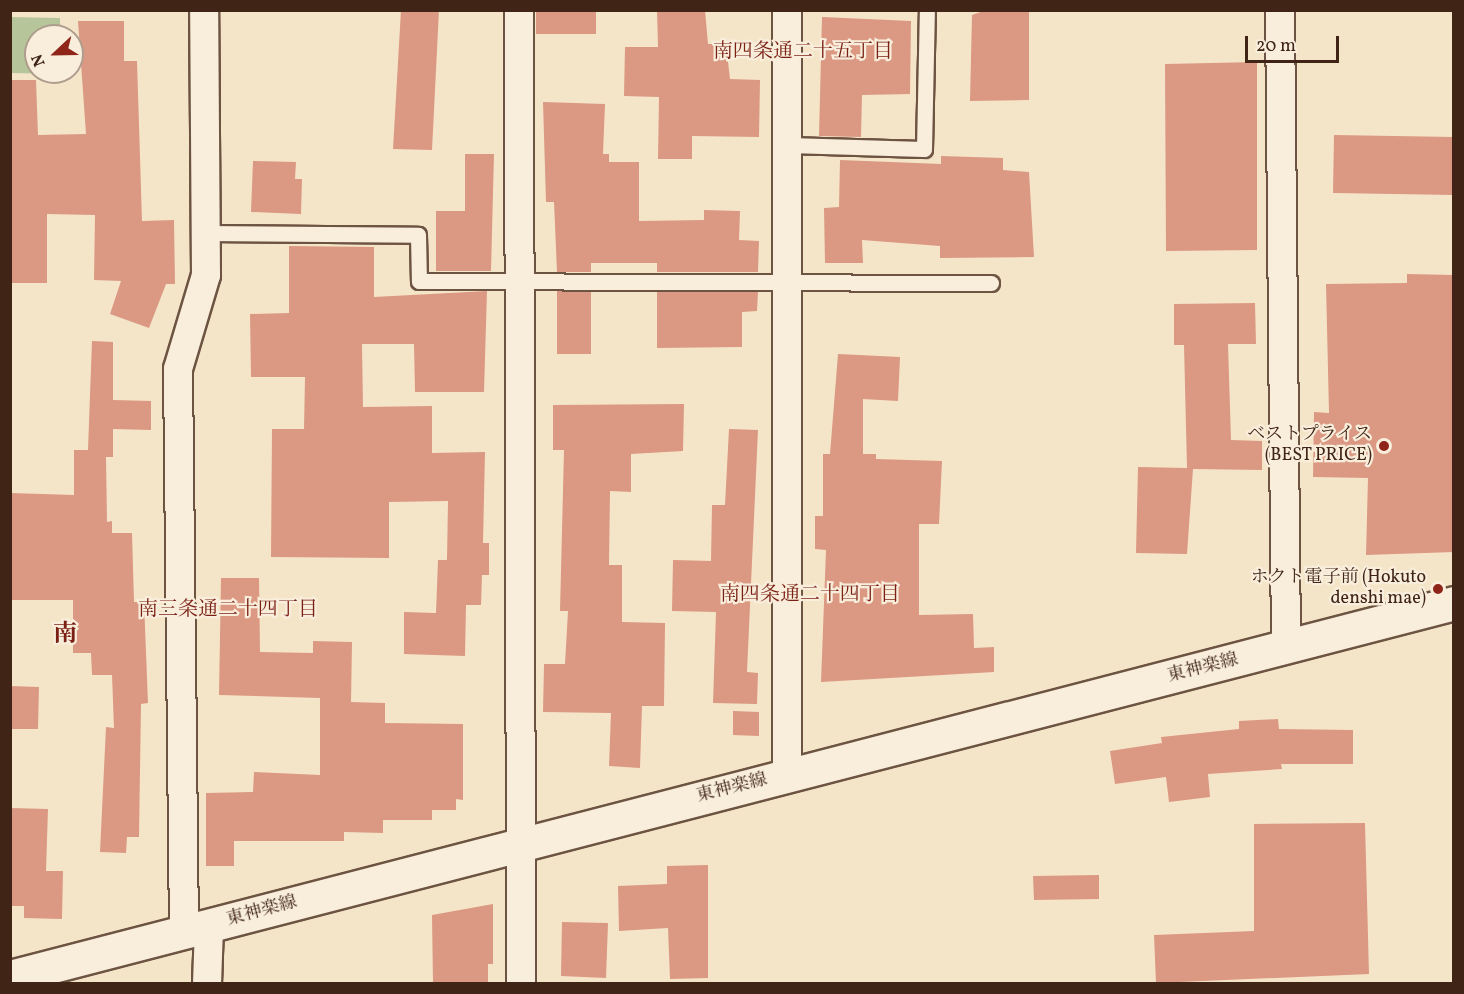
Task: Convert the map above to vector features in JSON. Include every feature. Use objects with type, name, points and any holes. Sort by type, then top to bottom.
[{"type":"street","points":[[204,10],[206,275],[178,369],[196,929],[207,984]]},
{"type":"street","points":[[519,10],[521,984]]},
{"type":"street","points":[[787,10],[790,280],[787,775]]},
{"type":"street","points":[[1280,10],[1286,647]]},
{"type":"street","name":"東神楽線","points":[[10,977],[1454,603]]},
{"type":"lane","points":[[788,145],[924,149],[927,10]]},
{"type":"lane","points":[[204,233],[418,235],[419,281],[520,283],[790,280],[991,283]]},
{"type":"green space","points":[[11,17],[60,18],[60,24],[24,24],[24,73],[11,73]]},
{"type":"building","points":[[401,10],[439,10],[432,150],[393,149]]},
{"type":"building","points":[[536,10],[596,10],[596,34],[536,34]]},
{"type":"building","points":[[657,10],[705,10],[708,44],[726,44],[730,79],[760,80],[759,137],[692,136],[692,159],[658,159],[659,97],[624,96],[625,47],[658,47]]},
{"type":"building","points":[[986,10],[1029,10],[1029,100],[970,101],[972,15]]},
{"type":"building","points":[[822,17],[911,21],[910,94],[862,95],[861,137],[819,136]]},
{"type":"building","points":[[78,21],[124,21],[124,61],[137,61],[142,221],[174,220],[175,284],[166,284],[149,328],[110,314],[121,281],[94,280],[95,215],[47,214],[47,283],[10,283],[10,80],[24,80],[24,84],[36,84],[38,135],[86,134],[82,84],[84,24],[78,24]]},
{"type":"building","points":[[1257,62],[1257,250],[1166,251],[1165,64]]},
{"type":"building","points":[[543,102],[605,104],[603,154],[609,154],[609,162],[639,162],[639,221],[704,220],[704,210],[740,211],[739,240],[759,241],[758,272],[657,272],[657,263],[591,263],[591,272],[557,272],[554,202],[546,202]]},
{"type":"building","points":[[1334,135],[1454,137],[1454,195],[1333,193]]},
{"type":"building","points":[[465,154],[494,154],[491,271],[436,271],[436,211],[465,211]]},
{"type":"building","points":[[941,156],[1003,158],[1003,170],[1029,172],[1034,257],[940,258],[940,246],[862,240],[863,263],[825,263],[824,208],[839,207],[840,160],[941,164]]},
{"type":"building","points":[[253,161],[296,162],[295,179],[302,179],[301,214],[251,212]]},
{"type":"building","points":[[289,246],[374,247],[374,297],[487,291],[484,392],[415,392],[414,344],[362,344],[363,407],[432,406],[432,453],[485,452],[483,543],[489,543],[489,575],[482,575],[481,605],[466,605],[465,656],[404,654],[404,612],[436,613],[438,560],[447,560],[448,501],[389,502],[389,558],[271,557],[272,429],[304,429],[305,377],[251,377],[250,314],[289,313]]},
{"type":"building","name":"ベストプライス (BEST PRICE)","points":[[1407,274],[1454,275],[1454,552],[1366,555],[1368,478],[1313,477],[1314,412],[1329,413],[1326,284],[1407,283]]},
{"type":"building","points":[[557,291],[591,291],[591,354],[557,354]]},
{"type":"building","points":[[657,292],[758,292],[757,311],[742,312],[742,347],[657,348]]},
{"type":"building","points":[[1255,303],[1256,344],[1228,344],[1231,440],[1262,441],[1262,470],[1193,469],[1187,554],[1136,553],[1138,467],[1187,468],[1184,345],[1174,345],[1174,304]]},
{"type":"building","points":[[92,341],[113,342],[113,400],[151,401],[151,430],[113,429],[113,457],[106,457],[107,522],[112,521],[112,533],[132,533],[134,602],[144,602],[148,703],[141,704],[139,837],[127,837],[126,853],[100,852],[106,727],[114,728],[112,675],[92,675],[91,653],[73,653],[73,600],[10,600],[10,493],[74,495],[74,450],[88,450]]},
{"type":"building","points":[[838,354],[900,357],[898,401],[863,399],[863,454],[876,454],[876,459],[942,461],[939,524],[919,524],[919,615],[973,614],[974,648],[994,647],[994,672],[821,682],[826,550],[815,549],[815,516],[823,516],[823,454],[830,454]]},
{"type":"building","points":[[684,404],[683,451],[631,454],[631,492],[610,491],[609,565],[622,565],[622,622],[665,623],[664,706],[642,706],[640,768],[609,766],[611,713],[543,712],[544,664],[565,664],[568,611],[560,611],[564,450],[553,450],[553,405]]},
{"type":"building","points":[[729,429],[758,430],[747,672],[758,673],[757,704],[713,703],[716,612],[672,611],[673,560],[711,561],[712,505],[725,505]]},
{"type":"building","points":[[221,578],[259,578],[260,652],[313,653],[313,641],[352,642],[351,702],[385,703],[385,723],[463,724],[463,800],[456,799],[456,810],[432,810],[432,820],[383,820],[383,833],[344,832],[344,841],[234,841],[234,866],[206,866],[206,793],[253,792],[254,772],[320,775],[320,698],[219,695]]},
{"type":"building","points":[[10,686],[39,687],[38,729],[10,729]]},
{"type":"building","points":[[733,711],[759,712],[759,736],[733,735]]},
{"type":"building","points":[[1278,719],[1279,729],[1353,730],[1353,764],[1281,764],[1282,769],[1208,774],[1210,797],[1169,802],[1166,777],[1115,784],[1110,751],[1162,743],[1161,737],[1239,729],[1239,721]]},
{"type":"building","points":[[10,808],[48,809],[46,871],[63,871],[62,919],[24,918],[24,906],[10,906]]},
{"type":"building","points":[[1365,823],[1369,974],[1156,983],[1154,935],[1254,931],[1254,824]]},
{"type":"building","points":[[708,865],[708,978],[670,979],[668,928],[619,931],[618,886],[667,884],[667,866]]},
{"type":"building","points":[[1099,875],[1099,899],[1034,900],[1033,876]]},
{"type":"building","points":[[493,904],[493,964],[488,964],[488,984],[433,984],[432,915]]},
{"type":"building","points":[[562,922],[608,923],[606,978],[561,976]]},
{"type":"place","name":"ベストプライス (BEST PRICE)","points":[[1384,446]]},
{"type":"place","name":"ホクト電子前 (Hokuto denshi mae)","points":[[1438,589]]},
{"type":"district","name":"南四条通二十五丁目","points":[[803,52]]},
{"type":"district","name":"南四条通二十四丁目","points":[[810,595]]},
{"type":"district","name":"南三条通二十四丁目","points":[[228,610]]},
{"type":"district","name":"南","points":[[65,636]]}]
